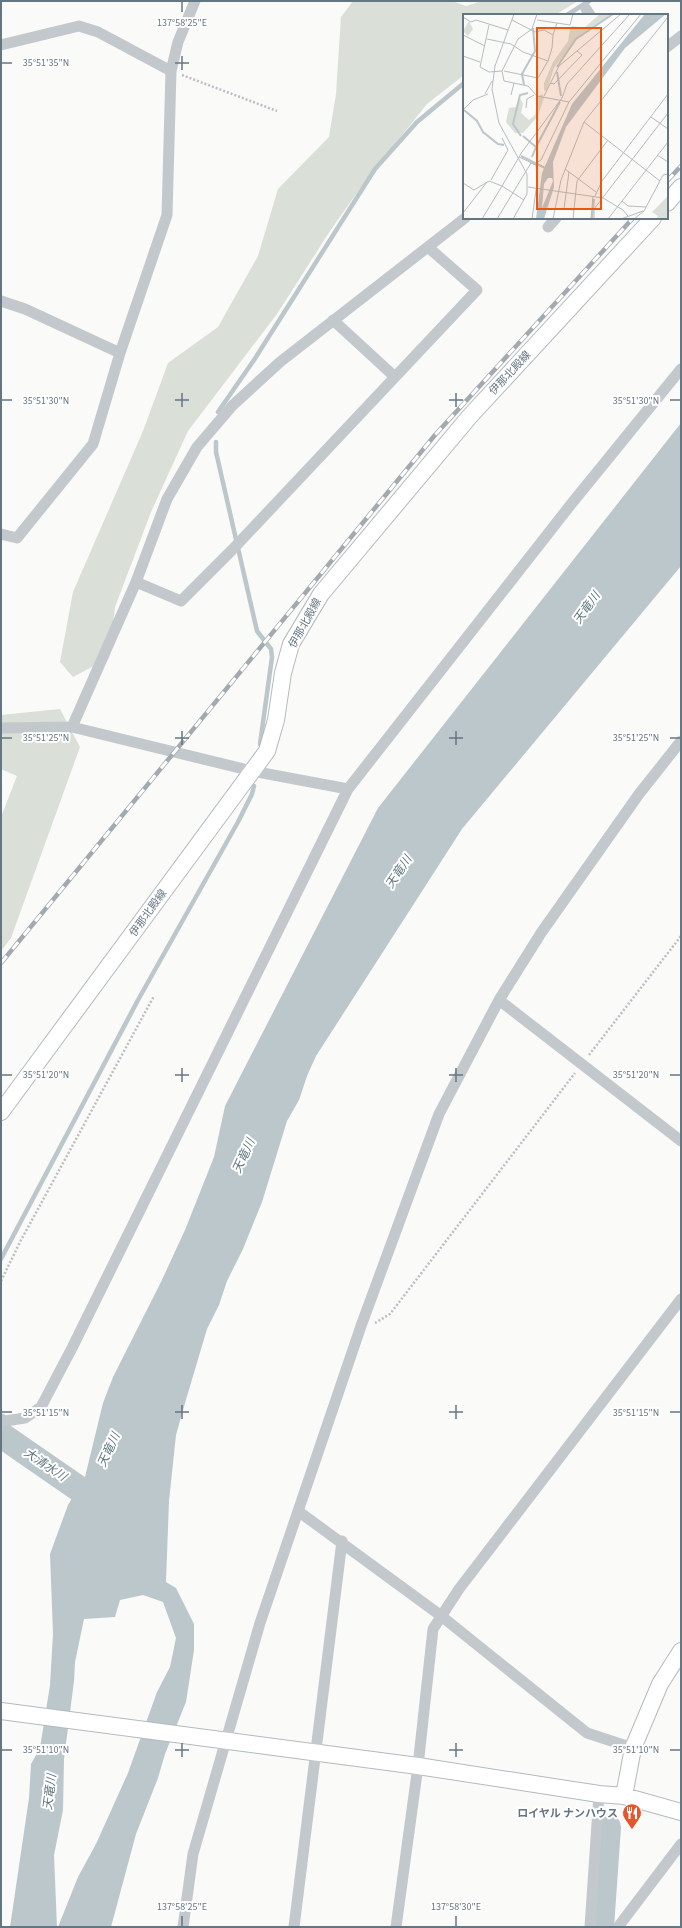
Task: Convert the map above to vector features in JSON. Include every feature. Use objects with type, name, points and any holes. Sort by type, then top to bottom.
[{"type":"main road","points":[[668,202],[681,187]]},
{"type":"main road","name":"伊那北殿線","points":[[1,1112],[267,751],[276,720],[283,673],[291,644],[321,594],[470,416],[652,219]]},
{"type":"main road","points":[[624,1796],[633,1748],[660,1684],[681,1651]]},
{"type":"main road","points":[[1,1711],[418,1766],[599,1794],[624,1796],[681,1812]]},
{"type":"street","points":[[1,534],[17,538],[93,444],[120,354],[167,215],[171,71],[178,42],[195,1]]},
{"type":"street","points":[[1,44],[79,26],[98,32],[171,71]]},
{"type":"street","points":[[668,47],[681,36]]},
{"type":"street","points":[[72,727],[136,582],[167,500],[197,446],[232,406],[280,362],[429,248],[463,219]]},
{"type":"street","points":[[548,228],[555,219]]},
{"type":"street","points":[[136,582],[182,602],[477,290],[429,248]]},
{"type":"street","points":[[1,301],[26,309],[120,354]]},
{"type":"street","points":[[333,320],[395,377]]},
{"type":"street","points":[[2,1423],[26,1418],[41,1407],[76,1341],[348,789],[572,503],[681,369]]},
{"type":"street","points":[[1,728],[72,727],[252,771],[348,789]]},
{"type":"street","points":[[183,1927],[193,1854],[221,1740],[361,1326],[439,1114],[499,1000],[541,933],[625,813],[681,741]]},
{"type":"street","points":[[499,1000],[681,1140]]},
{"type":"street","points":[[396,1927],[418,1766],[433,1629],[440,1615],[681,1299]]},
{"type":"street","points":[[298,1511],[342,1541],[440,1615],[587,1733],[633,1748]]},
{"type":"street","points":[[294,1927],[313,1763],[316,1753],[342,1541]]},
{"type":"street","points":[[590,1927],[599,1794]]},
{"type":"street","points":[[618,1927],[681,1844]]},
{"type":"path","points":[[171,71],[277,111]]},
{"type":"path","points":[[361,1326],[374,1324],[390,1314],[681,936]]},
{"type":"path","points":[[1,1281],[20,1242],[154,996]]},
{"type":"shaded area","points":[[353,1],[452,1],[466,6],[482,1],[578,1],[557,14],[463,14],[463,76],[427,104],[366,180],[330,231],[277,314],[188,431],[151,512],[115,607],[109,658],[73,677],[60,662],[73,592],[143,431],[168,363],[218,327],[258,256],[278,189],[329,137],[336,94],[341,17]]},
{"type":"shaded area","points":[[60,709],[80,747],[11,938],[1,951],[1,817],[17,776],[1,769],[1,715]]},
{"type":"water","name":"天竜川","points":[[681,423],[681,566],[462,829],[316,1056],[299,1100],[287,1121],[262,1202],[243,1249],[227,1281],[219,1305],[207,1329],[176,1435],[169,1501],[166,1582],[176,1588],[194,1624],[194,1650],[186,1702],[165,1754],[158,1778],[136,1834],[111,1927],[58,1927],[78,1877],[96,1844],[128,1773],[157,1692],[170,1667],[176,1638],[163,1602],[143,1595],[120,1600],[115,1617],[84,1619],[75,1662],[64,1759],[63,1810],[54,1855],[57,1927],[10,1927],[29,1798],[31,1764],[40,1748],[50,1685],[53,1634],[50,1554],[68,1505],[85,1477],[103,1403],[113,1377],[161,1282],[185,1230],[214,1157],[225,1106],[378,808]]},
{"type":"waterway","points":[[569,14],[589,1]]},
{"type":"waterway","points":[[218,412],[254,360],[375,169],[417,122],[463,84]]},
{"type":"waterway","points":[[216,442],[216,452],[257,631],[271,649],[272,657],[260,744]]},
{"type":"waterway","points":[[1,1259],[138,1000],[238,822],[252,794],[254,786]]},
{"type":"waterway","name":"大清水川","points":[[1,1435],[88,1495]]},
{"type":"waterway","points":[[601,1927],[608,1827]]},
{"type":"railway","points":[[668,180],[681,166]]},
{"type":"railway","points":[[1,963],[435,435],[632,219]]},
{"type":"place","name":"ロイヤル ナンハウス","points":[[632,1830]]}]
